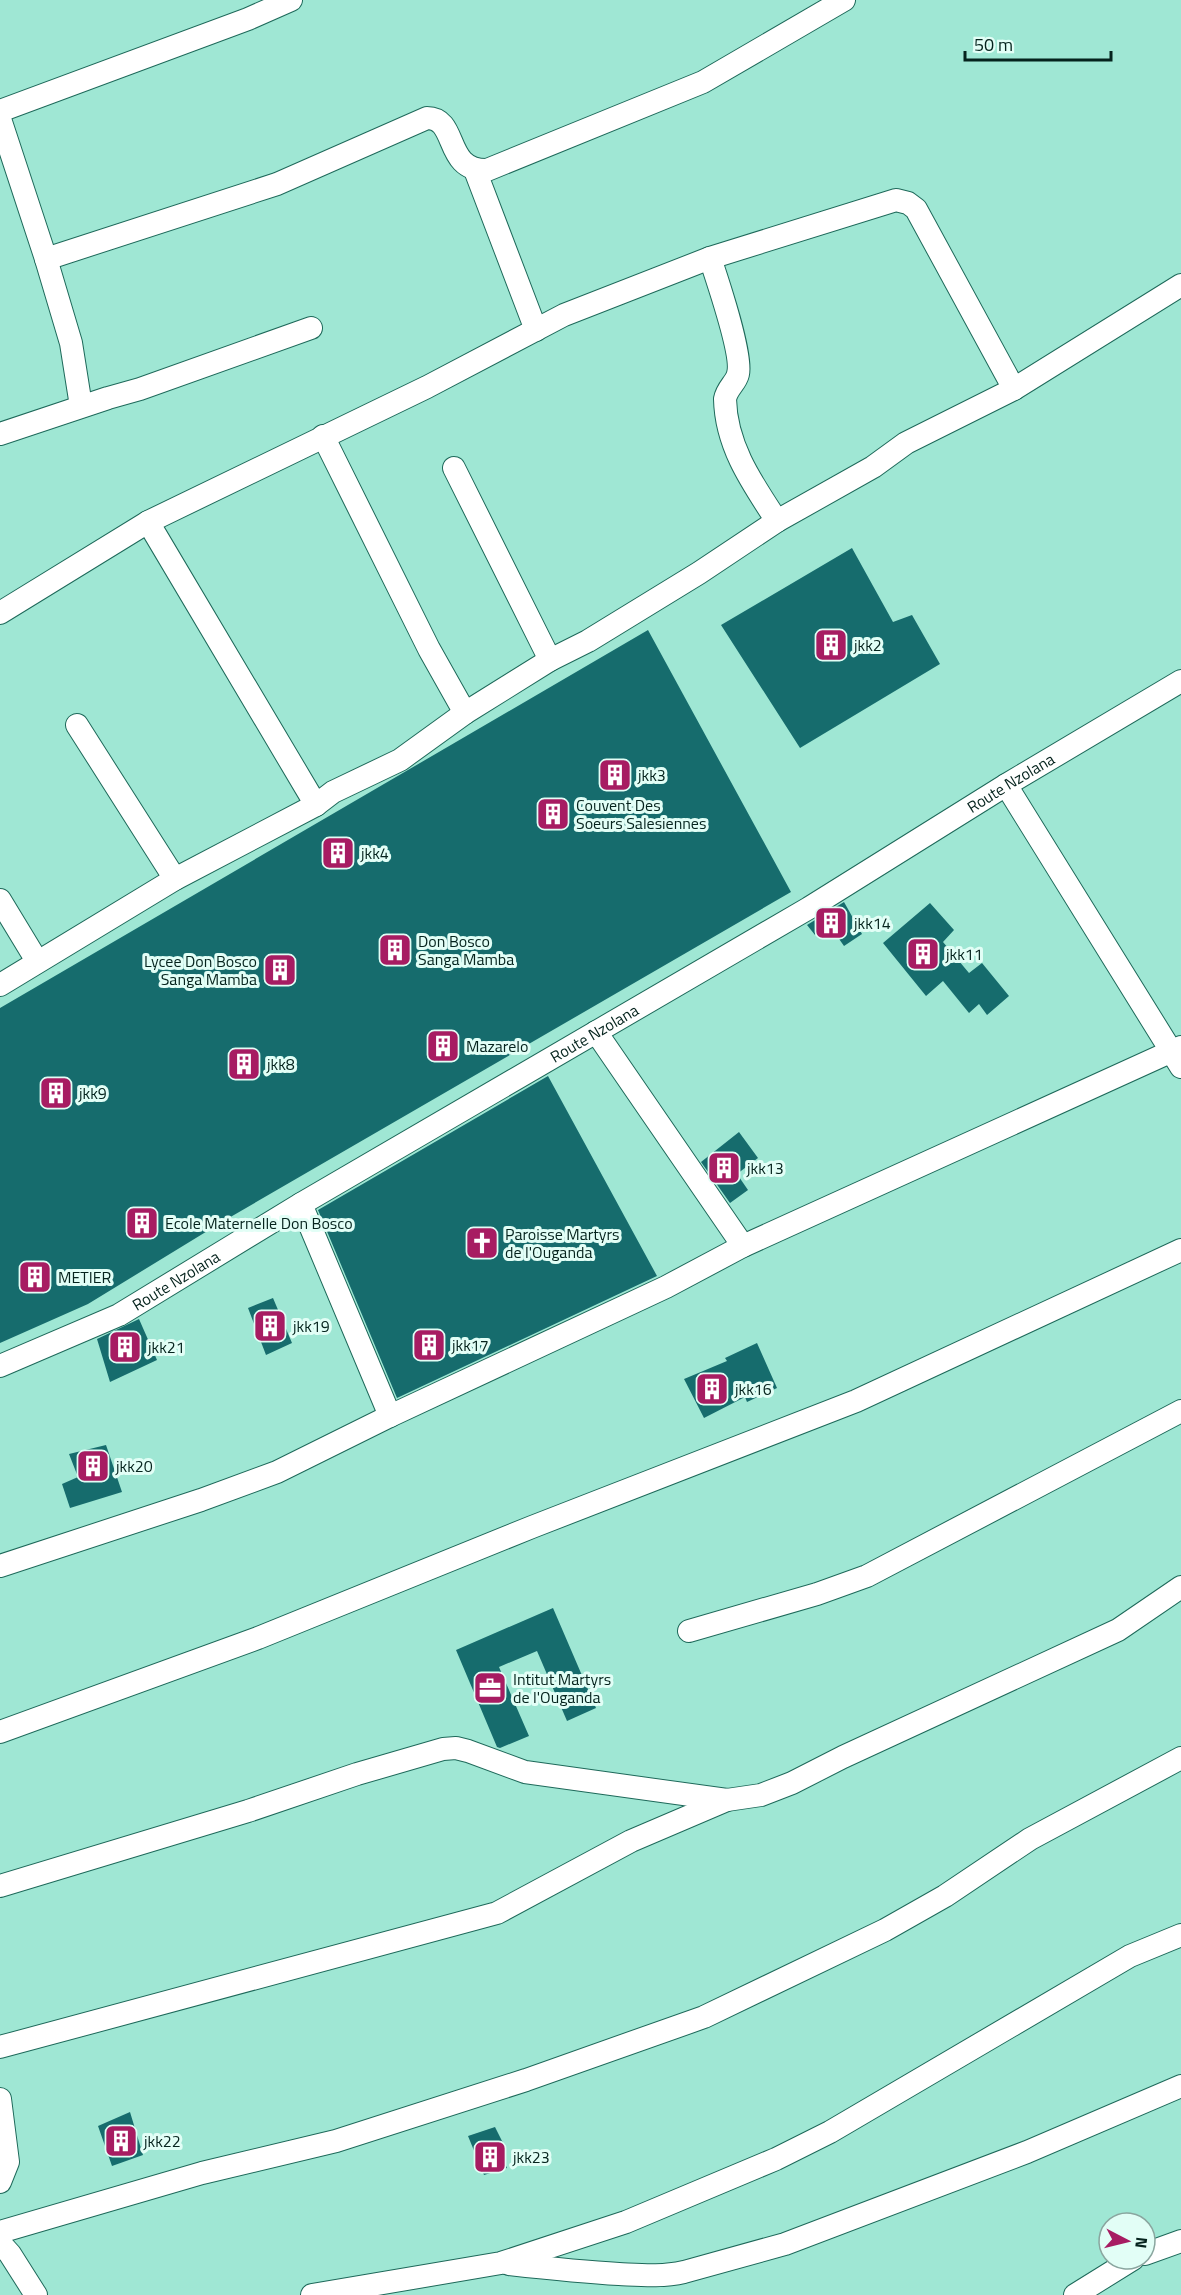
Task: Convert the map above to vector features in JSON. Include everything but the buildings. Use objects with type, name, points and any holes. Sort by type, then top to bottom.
[{"type":"street","points":[[0,111],[248,19],[291,0]]},
{"type":"street","points":[[46,259],[278,184],[420,120],[434,118],[441,123],[467,167],[487,170],[703,81],[844,0]]},
{"type":"street","points":[[0,119],[71,343],[81,406]]},
{"type":"street","points":[[475,170],[536,330]]},
{"type":"street","points":[[0,612],[148,522],[427,387],[564,315],[710,258],[896,200],[908,203],[916,209],[1014,389]]},
{"type":"street","points":[[710,258],[727,308],[738,365],[738,376],[726,392],[725,399],[732,443],[756,489],[777,521]]},
{"type":"street","points":[[0,985],[175,879],[316,805],[333,792],[400,760],[465,713],[550,660],[588,642],[777,521],[873,467],[906,443],[1014,389],[1181,285]]},
{"type":"street","points":[[0,434],[81,406],[140,389],[310,328]]},
{"type":"street","points":[[323,436],[429,649],[465,713]]},
{"type":"street","points":[[454,468],[550,660]]},
{"type":"street","points":[[148,522],[316,805]]},
{"type":"street","name":"Route Nzolana","points":[[0,1366],[119,1315],[301,1204],[809,908],[1006,785],[1181,681]]},
{"type":"street","points":[[77,725],[175,879]]},
{"type":"street","points":[[0,1566],[201,1500],[277,1472],[390,1416],[666,1287],[743,1246],[1178,1054],[1006,785]]},
{"type":"street","points":[[0,900],[37,961]]},
{"type":"street","points":[[596,1032],[743,1246]]},
{"type":"street","points":[[301,1204],[390,1416]]},
{"type":"street","points":[[0,1732],[258,1638],[532,1527],[856,1401],[1181,1250]]},
{"type":"street","points":[[690,1631],[817,1594],[867,1576],[1181,1411]]},
{"type":"street","points":[[0,2047],[497,1913],[631,1841],[727,1800],[761,1795],[792,1783],[843,1757],[1118,1630],[1181,1587]]},
{"type":"street","points":[[0,1886],[443,1749],[456,1748],[468,1751],[525,1772],[727,1800]]},
{"type":"street","points":[[0,2232],[202,2173],[336,2141],[526,2080],[704,2017],[885,1930],[945,1896],[1030,1839],[1181,1758]]},
{"type":"street","points":[[312,2295],[501,2263],[626,2222],[776,2159],[830,2132],[1130,1956],[1181,1935]]},
{"type":"street","points":[[501,2263],[669,2276],[807,2235],[1028,2152],[1181,2086]]},
{"type":"street","points":[[0,2099],[8,2162],[0,2182]]},
{"type":"street","points":[[1157,2250],[1181,2241]]},
{"type":"street","points":[[0,2243],[10,2254],[36,2295]]},
{"type":"street","points":[[1075,2295],[1113,2271]]},
{"type":"place","name":"jkk2","points":[[831,645]]},
{"type":"place","name":"jkk3","points":[[615,775]]},
{"type":"place","name":"Couvent Des Soeurs Salesiennes","points":[[553,814]]},
{"type":"place","name":"jkk4","points":[[338,853]]},
{"type":"place","name":"jkk14","points":[[831,923]]},
{"type":"place","name":"Don Bosco Sanga Mamba","points":[[395,950]]},
{"type":"place","name":"jkk11","points":[[923,954]]},
{"type":"place","name":"Lycee Don Bosco Sanga Mamba","points":[[280,970]]},
{"type":"place","name":"Mazarelo","points":[[443,1046]]},
{"type":"place","name":"jkk8","points":[[244,1064]]},
{"type":"place","name":"jkk9","points":[[56,1093]]},
{"type":"place","name":"jkk13","points":[[724,1168]]},
{"type":"place","name":"Ecole Maternelle Don Bosco","points":[[142,1223]]},
{"type":"place","name":"Paroisse Martyrs de l'Ouganda","points":[[482,1243]]},
{"type":"place","name":"METIER","points":[[35,1277]]},
{"type":"place","name":"jkk19","points":[[270,1326]]},
{"type":"place","name":"jkk17","points":[[429,1345]]},
{"type":"place","name":"jkk21","points":[[125,1347]]},
{"type":"place","name":"jkk16","points":[[712,1389]]},
{"type":"place","name":"jkk20","points":[[93,1466]]},
{"type":"place","name":"Intitut Martyrs de l'Ouganda","points":[[490,1688]]},
{"type":"place","name":"jkk22","points":[[121,2141]]},
{"type":"place","name":"jkk23","points":[[490,2157]]}]
